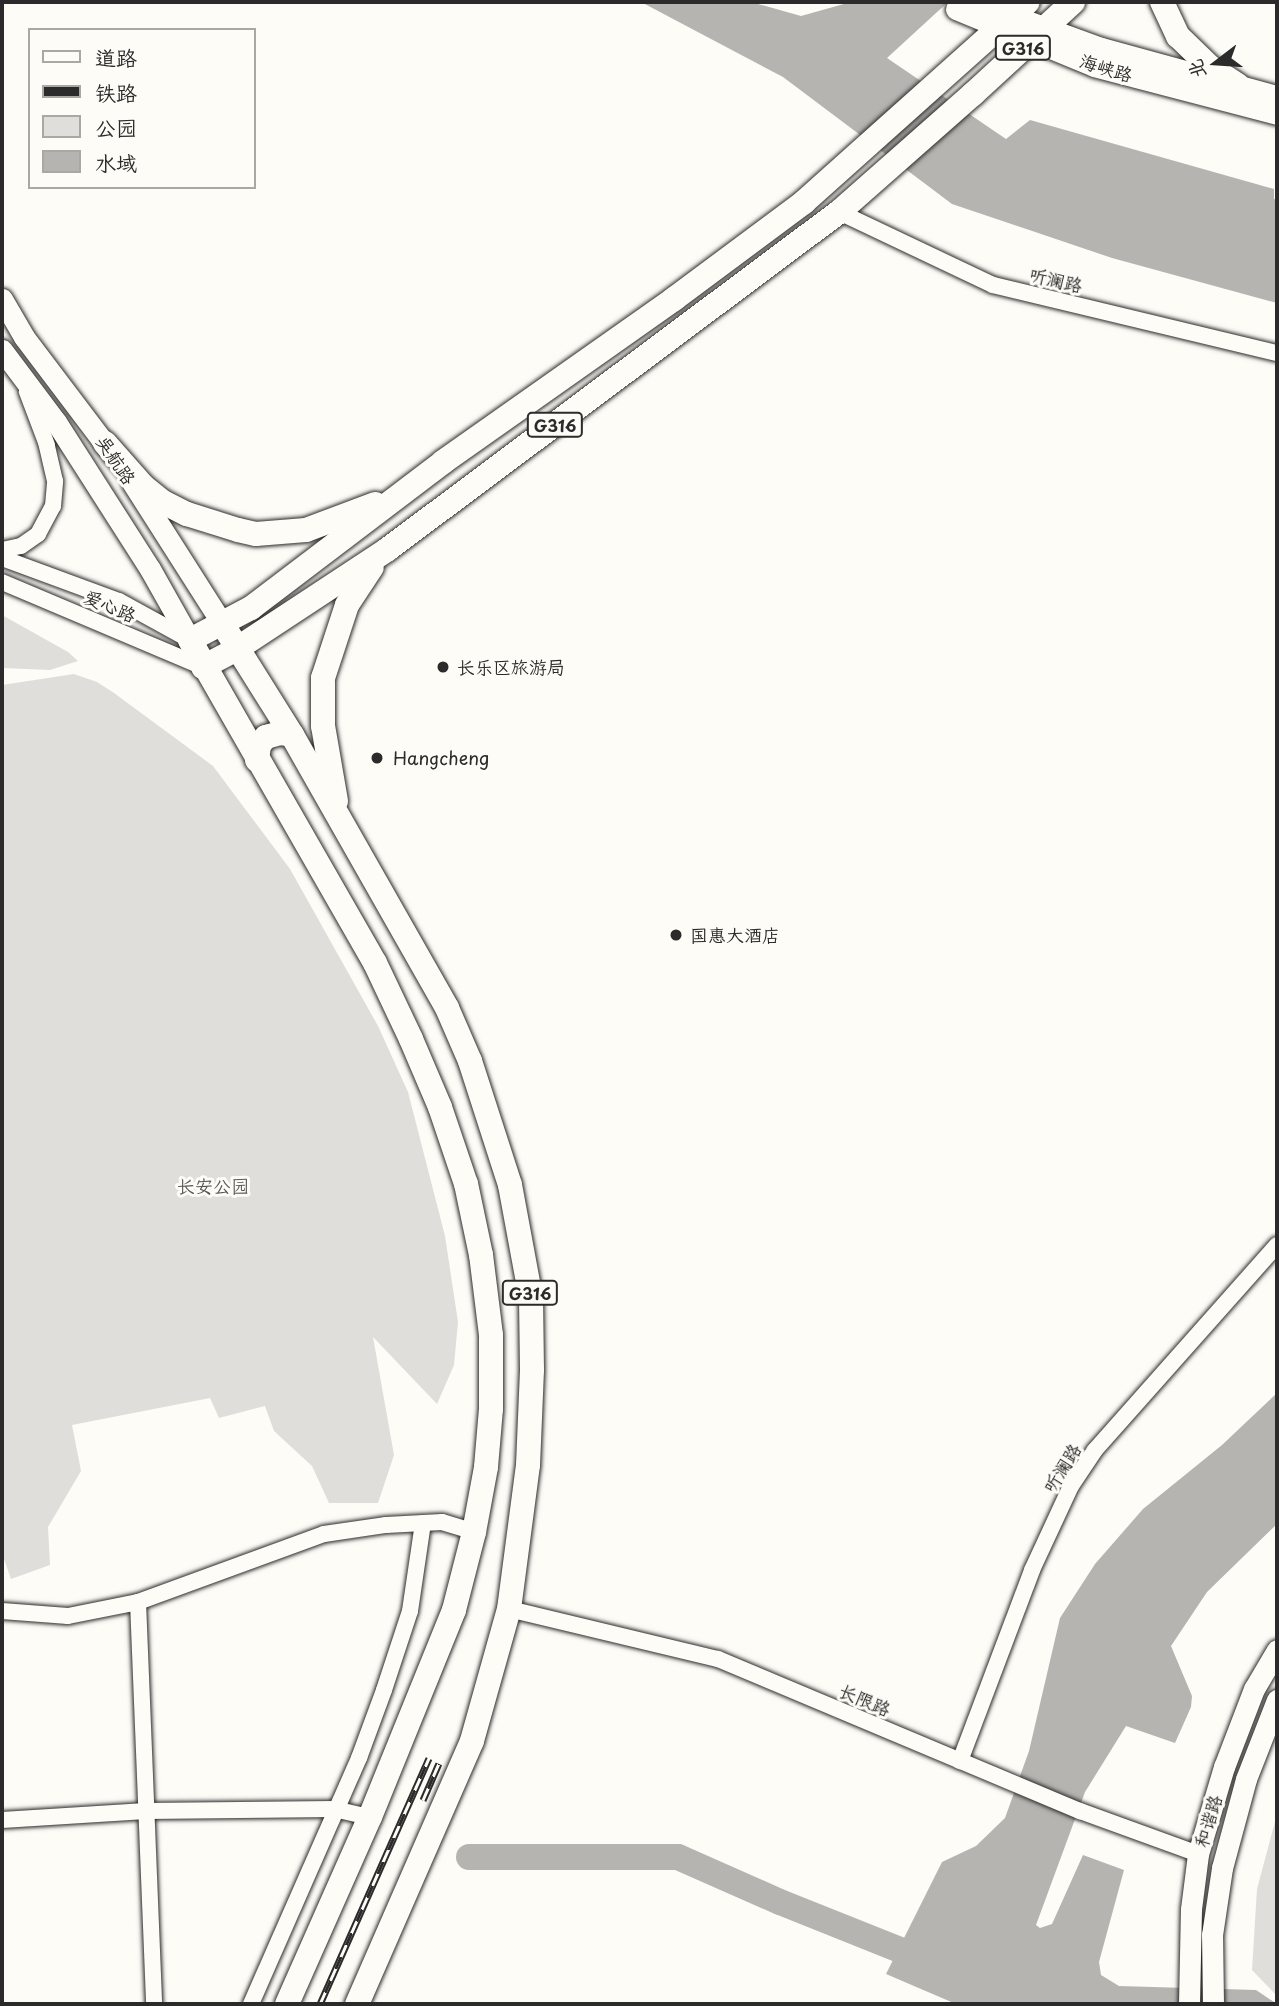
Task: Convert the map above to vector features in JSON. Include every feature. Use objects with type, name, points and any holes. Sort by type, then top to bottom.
[{"type":"highway","name":"G316","points":[[203,667],[238,649],[388,549],[839,212],[1073,2]]},
{"type":"highway","points":[[1162,2],[1178,36],[1210,67],[1238,85]]},
{"type":"highway","name":"G316","points":[[287,2004],[370,1817],[454,1610],[474,1532],[486,1467],[491,1409],[491,1335],[481,1255],[466,1184],[440,1107],[375,963],[203,667],[190,640],[251,608],[443,462],[674,299],[804,202],[1013,15]]},
{"type":"highway","points":[[105,443],[142,486],[163,502],[216,525],[256,534],[306,530],[408,491]]},
{"type":"highway","points":[[340,819],[323,726],[323,678],[347,605],[365,574],[388,549]]},
{"type":"highway","name":"G316","points":[[223,625],[292,736],[407,934],[452,1018],[487,1112],[520,1228],[531,1298],[533,1370],[528,1465],[509,1608],[472,1741],[357,2004]]},
{"type":"highway","points":[[257,760],[258,745],[267,737],[280,733],[292,736]]},
{"type":"main road","name":"海峡路","points":[[957,4],[1013,15],[1038,34],[1094,66],[1277,114]]},
{"type":"main road","name":"海峡路","points":[[1038,34],[1101,48],[1277,96]]},
{"type":"main road","name":"吴航路","points":[[2,299],[24,337],[105,443],[223,625]]},
{"type":"main road","name":"吴航路","points":[[2,350],[56,422],[120,521],[190,640]]},
{"type":"main road","points":[[120,521],[137,527],[146,517],[146,504]]},
{"type":"main road","name":"和谐路","points":[[1189,2004],[1188,1972],[1198,1854],[1224,1767],[1254,1689],[1277,1650]]},
{"type":"main road","name":"和谐路","points":[[1213,2004],[1212,1935],[1222,1868],[1245,1779],[1277,1700]]},
{"type":"street","name":"听澜路","points":[[839,212],[993,285],[1277,354]]},
{"type":"street","points":[[2,550],[21,547],[38,534],[53,506],[55,481],[47,445],[23,380]]},
{"type":"street","points":[[2,558],[120,601],[190,640]]},
{"type":"street","name":"爱心路","points":[[2,582],[203,667]]},
{"type":"street","name":"听澜路","points":[[960,1761],[1032,1570],[1072,1486],[1103,1441],[1277,1245]]},
{"type":"street","points":[[2,1611],[68,1616],[138,1602],[324,1534],[442,1522],[474,1532]]},
{"type":"street","points":[[251,2004],[334,1809],[359,1758],[403,1634],[414,1586],[422,1523]]},
{"type":"street","points":[[138,1602],[154,2004]]},
{"type":"street","name":"长限路","points":[[509,1608],[718,1659],[1080,1811],[1198,1854]]},
{"type":"street","points":[[2,1820],[146,1811],[334,1809],[370,1817]]},
{"type":"green space","points":[[2,615],[68,652],[78,661],[50,670],[2,668]]},
{"type":"green space","name":"长安公园","points":[[74,674],[97,682],[114,693],[213,766],[290,869],[378,1026],[408,1092],[445,1236],[458,1322],[454,1365],[437,1404],[373,1337],[394,1455],[378,1503],[329,1503],[312,1466],[274,1431],[265,1406],[219,1418],[210,1398],[72,1425],[81,1471],[48,1527],[50,1565],[11,1579],[2,1553],[2,685]]},
{"type":"green space","points":[[1277,1814],[1277,1996],[1252,1970],[1257,1889]]},
{"type":"water","points":[[641,2],[751,2],[801,16],[851,2],[948,2],[887,58],[1006,139],[1030,120],[1274,189],[1274,199],[1277,200],[1277,303],[1112,258],[952,204],[783,77]]},
{"type":"water","points":[[1277,1393],[1277,1524],[1207,1592],[1171,1646],[1192,1696],[1191,1707],[1175,1743],[1126,1726],[1085,1792],[1036,1925],[1040,1928],[1052,1924],[1083,1855],[1124,1870],[1099,1962],[1101,1975],[1119,1986],[1256,1990],[1277,2004],[956,2004],[886,1974],[942,1862],[976,1846],[1005,1818],[1029,1751],[1060,1618],[1095,1564],[1143,1509],[1222,1445]]},
{"type":"waterway","points":[[469,1857],[678,1857],[780,1902],[930,1962]]},
{"type":"railway","points":[[320,2004],[429,1758]]},
{"type":"railway","points":[[423,1800],[439,1763]]},
{"type":"place","name":"长乐区旅游局","points":[[443,667]]},
{"type":"place","name":"Hangcheng","points":[[377,758]]},
{"type":"place","name":"国惠大酒店","points":[[676,935]]}]
